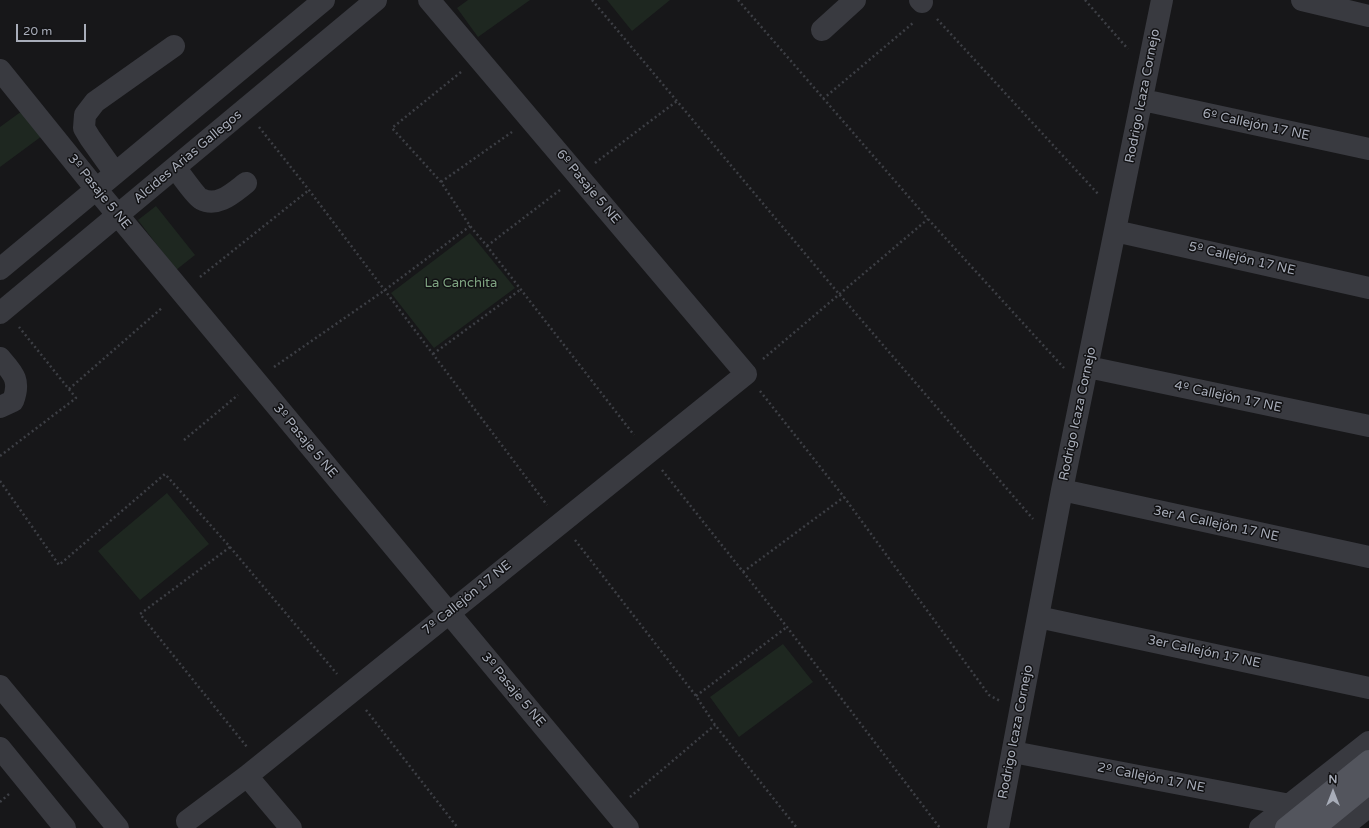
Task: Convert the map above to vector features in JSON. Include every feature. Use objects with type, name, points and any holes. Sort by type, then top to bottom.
[{"type":"main road","points":[[1286,828],[1369,761]]},
{"type":"main road","points":[[1314,828],[1369,783]]},
{"type":"street","points":[[0,269],[324,0]]},
{"type":"street","name":"Alcides Arias Gallegos","points":[[2,312],[376,0]]},
{"type":"street","name":"6º Pasaje 5 NE","points":[[429,0],[746,374]]},
{"type":"street","points":[[822,30],[855,0]]},
{"type":"street","name":"Rodrigo Icaza Cornejo","points":[[998,828],[1062,490],[1143,100],[1162,0]]},
{"type":"street","points":[[1302,0],[1369,16]]},
{"type":"street","points":[[115,173],[84,128],[85,115],[95,102],[174,46]]},
{"type":"street","name":"3º Pasaje 5 NE","points":[[0,70],[181,292],[628,828]]},
{"type":"street","name":"6º Callejón 17 NE","points":[[1143,100],[1369,149]]},
{"type":"street","points":[[175,168],[200,199],[210,202],[221,200],[234,193],[246,183]]},
{"type":"street","name":"5º Callejón 17 NE","points":[[1117,223],[1369,288]]},
{"type":"street","points":[[0,358],[14,374],[17,383],[13,401],[0,407]]},
{"type":"street","name":"4º Callejón 17 NE","points":[[1088,367],[1369,426]]},
{"type":"street","name":"7º Callejón 17 NE","points":[[196,821],[254,770],[746,374]]},
{"type":"street","name":"3er A Callejón 17 NE","points":[[1062,490],[1369,557]]},
{"type":"street","name":"3er Callejón 17 NE","points":[[1038,617],[1369,688]]},
{"type":"street","points":[[0,686],[118,828]]},
{"type":"street","points":[[1260,828],[1369,742]]},
{"type":"street","points":[[0,748],[65,828]]},
{"type":"street","name":"2º Callejón 17 NE","points":[[1013,752],[1290,804]]},
{"type":"street","points":[[254,770],[291,828]]},
{"type":"street","points":[[1342,828],[1369,806]]},
{"type":"path","points":[[592,0],[840,294],[1053,542]]},
{"type":"path","points":[[738,0],[928,219],[1083,389]]},
{"type":"path","points":[[1085,0],[1132,54],[1149,70]]},
{"type":"path","points":[[823,99],[924,4],[1083,178],[1117,223]]},
{"type":"path","points":[[478,58],[392,128],[441,182],[470,226],[787,627],[940,828]]},
{"type":"path","points":[[487,246],[677,101]]},
{"type":"path","points":[[245,110],[309,190],[561,523],[797,828]]},
{"type":"path","points":[[441,182],[530,119]]},
{"type":"path","points":[[69,389],[181,292],[309,190]]},
{"type":"path","points":[[928,219],[746,374],[844,497],[989,695],[1020,711]]},
{"type":"path","points":[[184,440],[255,381],[384,290],[470,226]]},
{"type":"path","points":[[433,354],[520,290]]},
{"type":"path","points":[[0,456],[76,398],[2,312]]},
{"type":"path","points":[[0,481],[60,565],[165,474],[230,547],[352,691],[458,828]]},
{"type":"path","points":[[743,572],[844,497]]},
{"type":"path","points":[[230,547],[140,614],[254,770]]},
{"type":"path","points":[[696,696],[787,627]]},
{"type":"path","points":[[613,811],[716,725]]},
{"type":"green space","points":[[468,0],[530,0],[478,37],[457,8]]},
{"type":"green space","points":[[607,0],[670,0],[632,31]]},
{"type":"green space","points":[[22,111],[42,136],[0,167],[0,127]]},
{"type":"green space","points":[[156,206],[195,255],[176,270],[138,220]]},
{"type":"green space","name":"La Canchita","points":[[470,233],[515,288],[434,348],[391,293]]},
{"type":"green space","points":[[167,493],[209,544],[140,600],[98,551]]},
{"type":"green space","points":[[783,644],[813,682],[739,737],[710,697]]}]
